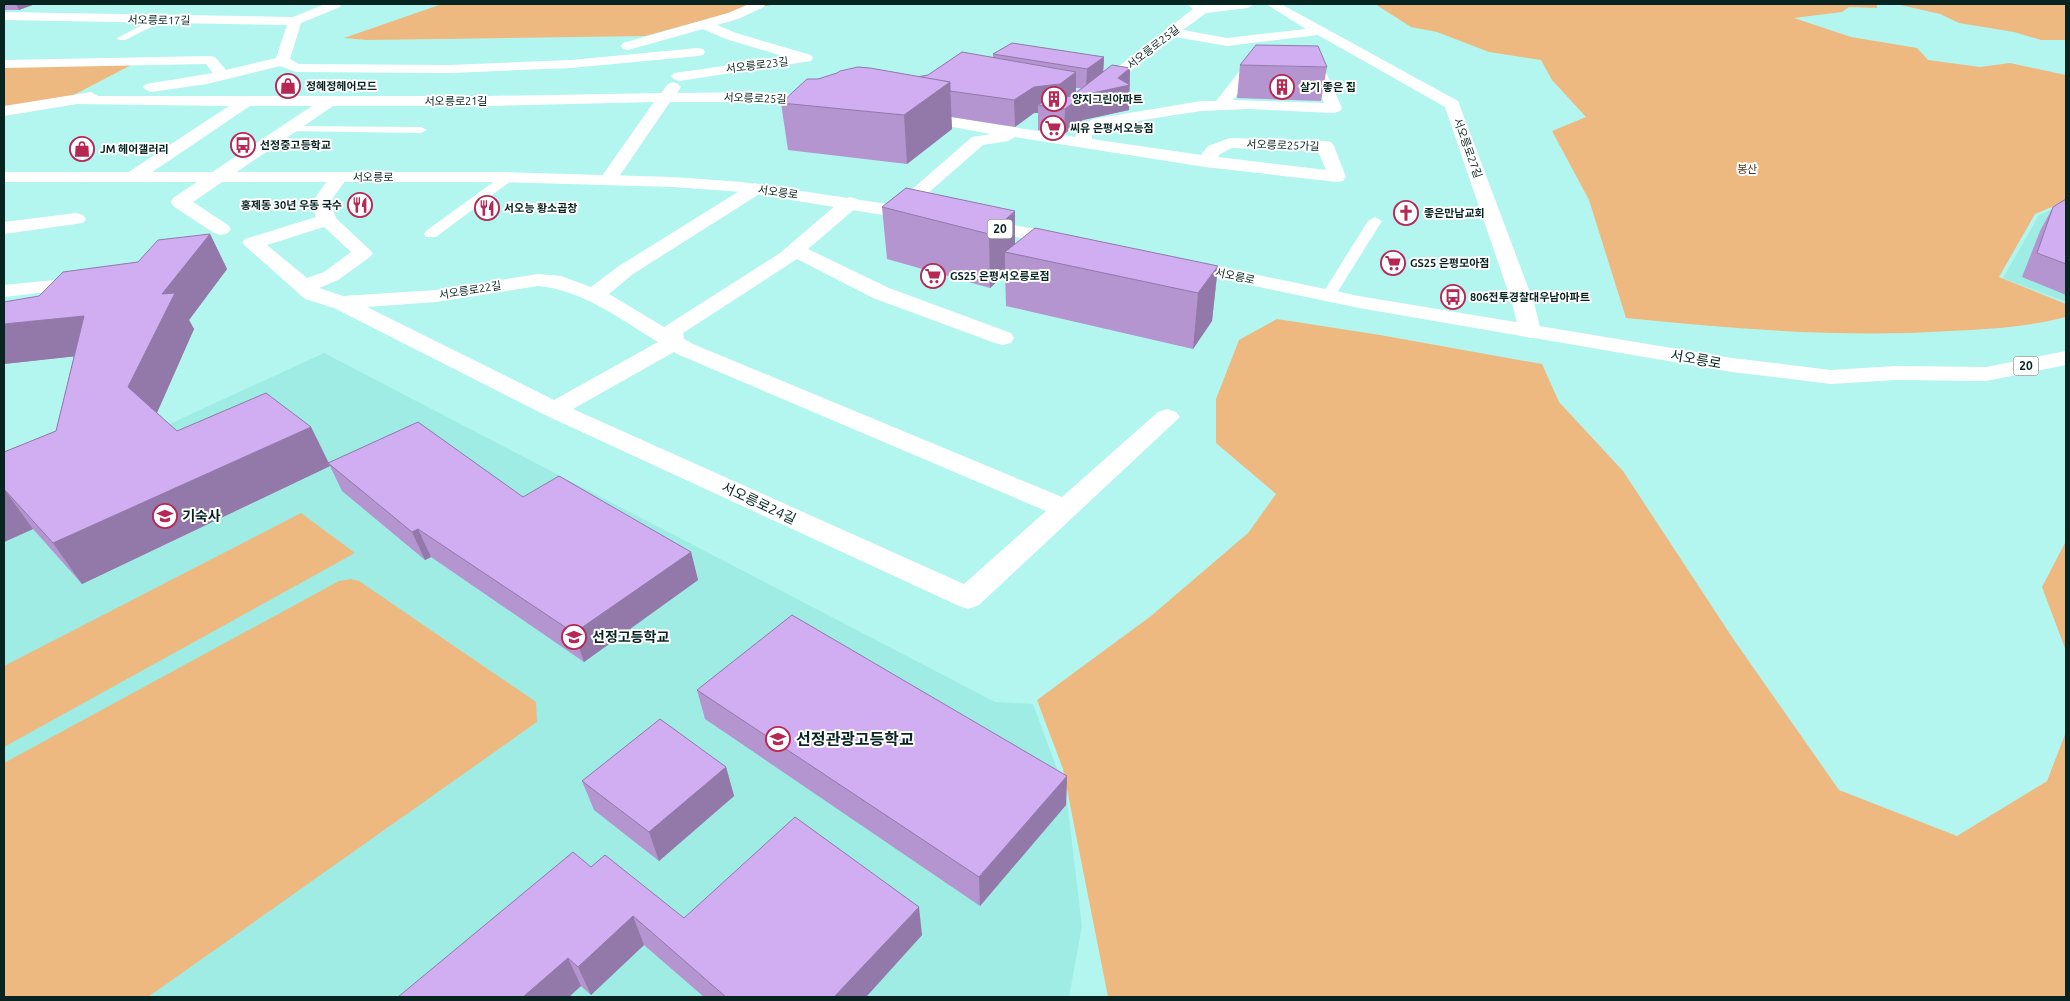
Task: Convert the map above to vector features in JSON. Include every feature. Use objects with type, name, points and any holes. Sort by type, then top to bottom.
[{"type":"street","points":[[4,8],[28,4]]},
{"type":"street","points":[[133,177],[275,82],[289,65],[295,22],[334,4]]},
{"type":"street","points":[[571,64],[733,16],[759,4]]},
{"type":"street","points":[[1197,6],[1248,4]]},
{"type":"street","name":"서오릉로27길","points":[[1272,4],[1452,104],[1523,303],[1530,331]]},
{"type":"street","name":"서오릉로25길","points":[[1084,100],[1172,32],[1197,6]]},
{"type":"street","points":[[268,8],[318,10]]},
{"type":"street","name":"서오릉로17길","points":[[4,16],[295,22]]},
{"type":"street","name":"서오릉로17길","points":[[4,24],[23,17]]},
{"type":"street","name":"서오릉로23길","points":[[680,76],[806,58],[721,32],[704,24]]},
{"type":"street","points":[[1172,32],[1227,42],[1321,31]]},
{"type":"street","points":[[608,180],[698,52],[721,32]]},
{"type":"street","points":[[6,112],[73,99],[289,65],[450,69],[571,64],[698,52]]},
{"type":"street","points":[[4,64],[210,60],[222,75]]},
{"type":"street","points":[[450,69],[507,93],[510,99]]},
{"type":"street","points":[[1083,144],[1084,133],[1099,122],[1148,113],[1248,104],[1334,108],[1320,73],[1247,71],[1221,105]]},
{"type":"street","name":"서오릉로25길","points":[[666,98],[759,97],[839,104]]},
{"type":"street","name":"서오릉로21길","points":[[73,99],[95,101],[329,101],[666,98]]},
{"type":"street","points":[[221,229],[180,202],[329,101]]},
{"type":"street","points":[[902,113],[957,125],[1027,128]]},
{"type":"street","points":[[896,211],[978,141],[1027,128]]},
{"type":"street","name":"서오릉로25가길","points":[[1027,128],[1083,144],[1205,162],[1336,177],[1325,146],[1230,143],[1214,150],[1205,162]]},
{"type":"street","points":[[304,287],[331,276],[362,253],[327,220],[321,202],[339,176]]},
{"type":"street","name":"서오릉로","points":[[4,177],[339,176],[674,182],[755,189],[935,218]]},
{"type":"street","points":[[594,295],[626,270],[755,189]]},
{"type":"street","points":[[673,343],[672,331],[795,250],[850,203]]},
{"type":"street","points":[[4,228],[76,219]]},
{"type":"street","name":"서오릉로22길","points":[[327,220],[252,243],[313,294],[342,303],[554,410]]},
{"type":"street","name":"20","points":[[964,223],[1082,244]]},
{"type":"street","points":[[795,250],[881,293],[1003,338]]},
{"type":"street","name":"서오릉로","points":[[1167,262],[1328,296],[1530,331],[1732,365],[1831,377],[1896,373],[1986,374],[2066,358]]},
{"type":"street","name":"서오릉로22길","points":[[342,303],[436,296],[538,280],[561,282],[594,295],[673,343]]},
{"type":"street","points":[[4,291],[96,282]]},
{"type":"street","points":[[554,410],[673,343]]},
{"type":"street","points":[[673,343],[1066,509]]},
{"type":"street","name":"서오릉로24길","points":[[554,410],[968,598],[1167,417]]},
{"type":"lane","points":[[122,38],[158,20]]},
{"type":"lane","points":[[288,129],[420,130]]},
{"type":"lane","points":[[431,234],[507,178]]},
{"type":"lane","points":[[1328,296],[1375,220]]},
{"type":"shaded area","points":[[2066,204],[2066,302],[2003,278],[2039,215]]},
{"type":"shaded area","points":[[324,353],[995,702],[1033,704],[1066,793],[1082,926],[1069,997],[4,997],[4,500]]},
{"type":"green space","points":[[442,4],[776,4],[726,14],[645,36],[367,40],[344,38]]},
{"type":"green space","name":"봉산","points":[[1375,4],[1877,4],[1877,8],[1849,7],[1842,12],[1794,18],[1851,37],[1917,48],[1928,60],[1980,67],[2010,63],[2066,75],[2066,201],[2035,214],[1999,277],[2066,304],[2066,317],[2037,323],[1994,328],[1910,333],[1828,333],[1748,329],[1626,318],[1589,200],[1552,131],[1586,117],[1552,80],[1541,60],[1489,52],[1437,32],[1411,27]]},
{"type":"green space","points":[[1896,4],[2066,4],[2066,40],[2041,40],[2014,32],[1959,23],[1940,14]]},
{"type":"green space","points":[[135,63],[70,97],[4,109],[4,66]]},
{"type":"green space","points":[[1277,319],[1542,364],[1559,402],[1623,471],[1734,640],[1839,790],[1957,836],[2047,781],[2066,732],[2066,997],[1108,997],[1063,769],[1037,700],[1151,616],[1248,533],[1276,494],[1216,443],[1216,399],[1239,340]]},
{"type":"green space","points":[[301,513],[355,553],[4,747],[4,666]]},
{"type":"green space","points":[[2066,541],[2066,651],[2042,587]]},
{"type":"green space","points":[[351,579],[359,581],[536,702],[537,722],[148,997],[4,997],[4,763],[339,581]]},
{"type":"building","points":[[1012,43],[1104,57],[1087,69],[993,54]]},
{"type":"building","points":[[1256,45],[1318,46],[1327,67],[1240,65]]},
{"type":"building","points":[[962,52],[1076,72],[1060,84],[1034,87],[1014,100],[950,91],[950,82],[917,77],[928,75]]},
{"type":"building","points":[[1112,65],[1130,68],[1118,78],[1130,85],[1083,95],[1065,109],[1038,105],[1045,100],[1072,96]]},
{"type":"building","points":[[858,67],[950,82],[904,115],[781,103],[807,79],[818,79]]},
{"type":"building","points":[[906,188],[1015,211],[989,234],[882,207]]},
{"type":"building","points":[[2066,199],[2066,264],[2037,253],[2053,207]]},
{"type":"building","points":[[1035,228],[1218,266],[1198,293],[1005,252]]},
{"type":"building","points":[[210,234],[162,294],[175,293],[128,387],[177,431],[266,393],[311,427],[53,543],[4,489],[4,452],[56,431],[84,316],[4,324],[4,302],[39,296],[63,272],[138,262],[158,240]]},
{"type":"building","points":[[418,422],[523,497],[559,476],[691,552],[574,633],[418,529],[412,532],[328,463]]},
{"type":"building","points":[[792,615],[1067,776],[979,877],[697,690]]},
{"type":"building","points":[[660,719],[726,767],[649,832],[582,781]]},
{"type":"building","points":[[795,817],[919,907],[834,997],[726,997],[633,916],[578,967],[568,958],[523,997],[398,997],[573,852],[591,867],[605,855],[684,918]]},
{"type":"place","name":"정혜정헤어모드","points":[[288,86]]},
{"type":"place","name":"살기 좋은 집","points":[[1282,87]]},
{"type":"place","name":"양지그린아파트","points":[[1054,99]]},
{"type":"place","name":"씨유 은평서오능점","points":[[1053,128]]},
{"type":"place","name":"선정중고등학교","points":[[243,145]]},
{"type":"place","name":"JM 헤어갤러리","points":[[82,149]]},
{"type":"place","name":"홍제동 30년 우동 국수","points":[[360,205]]},
{"type":"place","name":"서오능 황소곱창","points":[[487,208]]},
{"type":"place","name":"좋은만남교회","points":[[1406,213]]},
{"type":"place","name":"GS25 은평모아점","points":[[1393,263]]},
{"type":"place","name":"GS25 은평서오릉로점","points":[[933,276]]},
{"type":"place","name":"806전투경찰대우남아파트","points":[[1453,297]]},
{"type":"place","name":"기숙사","points":[[165,516]]},
{"type":"place","name":"선정고등학교","points":[[574,637]]},
{"type":"place","name":"선정관광고등학교","points":[[778,739]]}]
